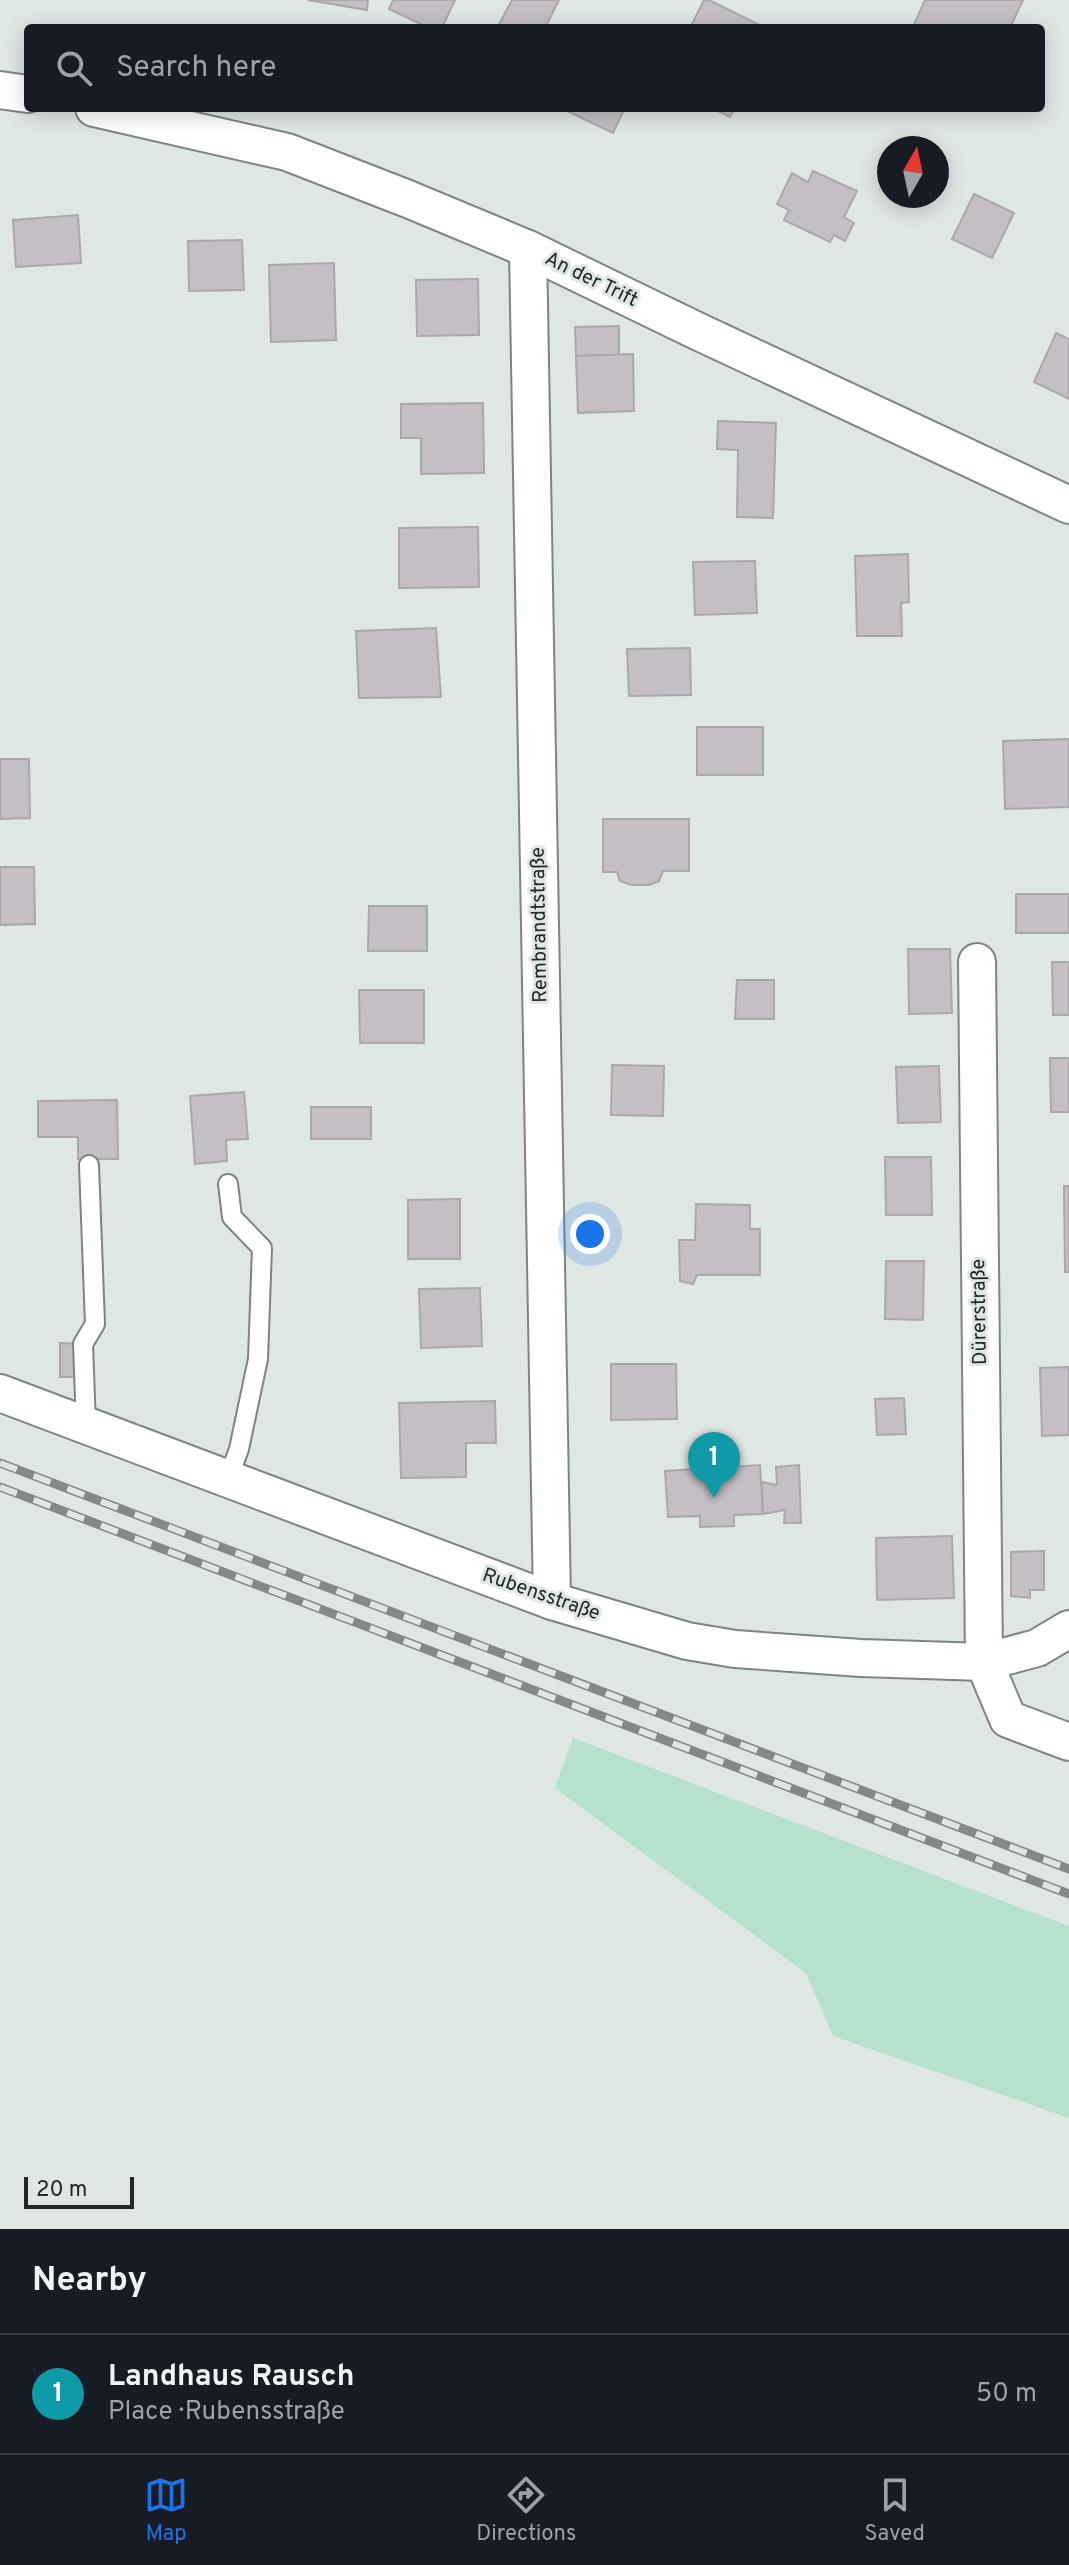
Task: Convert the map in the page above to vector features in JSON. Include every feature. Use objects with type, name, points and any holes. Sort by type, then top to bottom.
[{"type":"street","points":[[0,90],[24,93]]},
{"type":"street","name":"An der Trift","points":[[112,112],[287,152],[408,199],[528,249],[1069,505]]},
{"type":"street","name":"Rembrandtstraße","points":[[528,249],[552,1601]]},
{"type":"street","name":"Dürerstraße","points":[[977,962],[984,1662]]},
{"type":"street","name":"Rubensstraße","points":[[0,1393],[552,1601],[687,1641],[735,1649],[861,1658],[984,1662],[1037,1648],[1069,1629]]},
{"type":"street","points":[[984,1662],[1008,1719],[1069,1742]]},
{"type":"lane","points":[[86,1426],[83,1344],[95,1324],[89,1165]]},
{"type":"lane","points":[[228,1184],[232,1217],[262,1248],[258,1359],[239,1449],[228,1479]]},
{"type":"green space","points":[[573,1738],[1069,1926],[1069,2118],[833,2036],[806,1973],[555,1788]]},
{"type":"building","points":[[308,0],[368,0],[367,10]]},
{"type":"building","points":[[393,0],[455,0],[444,24],[421,24],[389,9]]},
{"type":"building","points":[[512,0],[559,0],[547,24],[499,24]]},
{"type":"building","points":[[704,0],[709,0],[758,24],[692,24]]},
{"type":"building","points":[[925,0],[1023,0],[1012,24],[914,24]]},
{"type":"building","points":[[569,112],[623,112],[613,133]]},
{"type":"building","points":[[813,171],[857,191],[844,217],[854,223],[845,241],[834,235],[830,242],[784,220],[789,210],[777,204],[792,173],[808,182]]},
{"type":"building","points":[[974,194],[1014,213],[992,258],[952,239]]},
{"type":"building","points":[[78,215],[81,263],[16,267],[13,220]]},
{"type":"building","points":[[242,240],[244,290],[189,291],[188,241]]},
{"type":"building","points":[[334,263],[336,340],[271,342],[269,265]]},
{"type":"building","points":[[478,279],[479,335],[417,336],[416,280]]},
{"type":"building","points":[[619,326],[619,355],[576,356],[575,327]]},
{"type":"building","points":[[1056,333],[1069,339],[1069,399],[1034,382]]},
{"type":"building","points":[[633,354],[634,411],[578,413],[576,356]]},
{"type":"building","points":[[483,403],[484,473],[421,474],[421,438],[401,438],[401,404]]},
{"type":"building","points":[[718,421],[776,423],[773,518],[737,517],[738,450],[717,449]]},
{"type":"building","points":[[478,527],[479,587],[399,588],[399,528]]},
{"type":"building","points":[[908,554],[909,602],[901,603],[902,636],[857,636],[855,556]]},
{"type":"building","points":[[755,561],[757,613],[695,615],[693,562]]},
{"type":"building","points":[[436,628],[441,697],[359,698],[356,631]]},
{"type":"building","points":[[690,648],[691,695],[629,696],[627,649]]},
{"type":"building","points":[[697,727],[763,727],[763,775],[697,775]]},
{"type":"building","points":[[1069,739],[1069,807],[1005,809],[1003,741]]},
{"type":"building","points":[[0,759],[29,759],[30,818],[0,819]]},
{"type":"building","points":[[603,819],[689,819],[689,871],[663,871],[659,881],[649,885],[632,885],[620,881],[617,872],[603,872]]},
{"type":"building","points":[[0,867],[34,867],[35,924],[0,925]]},
{"type":"building","points":[[1016,894],[1069,894],[1069,933],[1016,933]]},
{"type":"building","points":[[369,906],[427,906],[427,951],[368,951]]},
{"type":"building","points":[[908,949],[950,949],[952,1013],[909,1014]]},
{"type":"building","points":[[1052,962],[1069,962],[1069,1015],[1053,1015]]},
{"type":"building","points":[[737,980],[774,980],[774,1019],[735,1019]]},
{"type":"building","points":[[359,990],[424,990],[424,1043],[360,1043]]},
{"type":"building","points":[[1050,1058],[1069,1058],[1069,1112],[1051,1112]]},
{"type":"building","points":[[612,1065],[664,1066],[663,1116],[611,1115]]},
{"type":"building","points":[[939,1066],[941,1122],[898,1123],[896,1067]]},
{"type":"building","points":[[244,1092],[248,1139],[226,1140],[227,1161],[195,1164],[190,1096]]},
{"type":"building","points":[[117,1100],[118,1159],[78,1159],[78,1137],[38,1137],[38,1101]]},
{"type":"building","points":[[311,1107],[371,1107],[371,1139],[311,1139]]},
{"type":"building","points":[[885,1157],[931,1157],[932,1215],[886,1215]]},
{"type":"building","points":[[1064,1186],[1069,1186],[1069,1272],[1065,1272]]},
{"type":"building","points":[[460,1199],[460,1259],[408,1259],[408,1200]]},
{"type":"building","points":[[696,1204],[750,1205],[750,1229],[760,1229],[760,1275],[697,1275],[693,1284],[680,1281],[679,1240],[695,1240]]},
{"type":"building","points":[[886,1261],[924,1261],[923,1320],[885,1319]]},
{"type":"building","points":[[480,1288],[482,1346],[421,1348],[419,1289]]},
{"type":"building","points":[[60,1343],[93,1344],[93,1377],[60,1377]]},
{"type":"building","points":[[611,1364],[676,1364],[677,1419],[611,1420]]},
{"type":"building","points":[[1069,1367],[1069,1435],[1042,1436],[1040,1368]]},
{"type":"building","points":[[904,1398],[906,1434],[877,1435],[875,1399]]},
{"type":"building","points":[[495,1401],[496,1443],[466,1443],[466,1477],[401,1478],[399,1403]]},
{"type":"building","points":[[760,1465],[763,1514],[734,1515],[734,1526],[700,1527],[700,1516],[668,1517],[665,1471]]},
{"type":"building","points":[[799,1465],[801,1523],[784,1523],[785,1510],[763,1514],[762,1482],[777,1485],[776,1467]]},
{"type":"building","points":[[952,1536],[954,1598],[877,1600],[876,1538]]},
{"type":"building","points":[[1044,1551],[1044,1590],[1030,1590],[1030,1598],[1011,1596],[1011,1552]]},
{"type":"railway","points":[[0,1463],[1069,1869]]},
{"type":"railway","points":[[0,1487],[1069,1894]]},
{"type":"place","name":"Landhaus Rausch","points":[[714,1498]]}]
